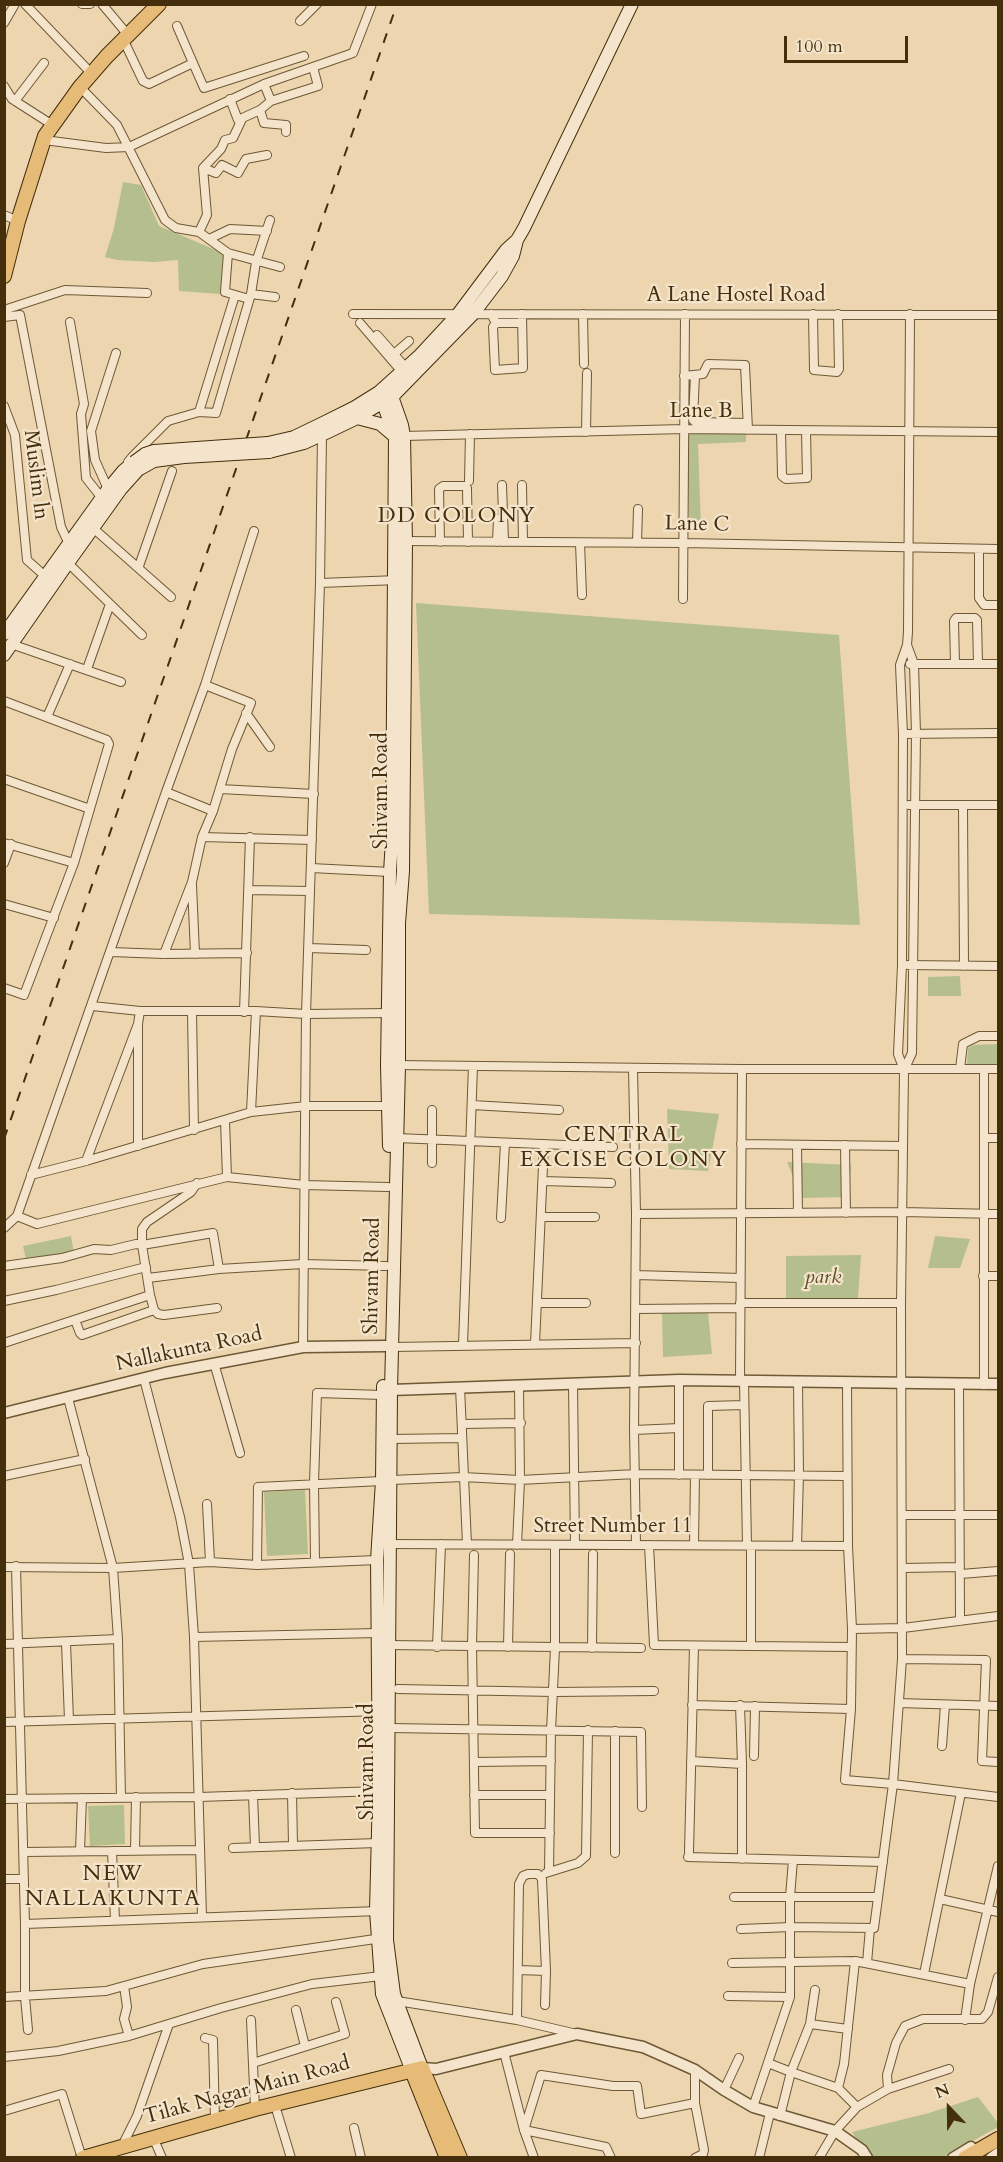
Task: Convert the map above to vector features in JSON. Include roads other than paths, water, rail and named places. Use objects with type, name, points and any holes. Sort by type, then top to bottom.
[{"type":"main road","points":[[4,276],[18,221],[51,124],[80,87],[159,4]]},
{"type":"main road","points":[[7,644],[68,563],[145,453],[268,443],[315,434],[357,418],[473,314],[502,276],[513,256],[517,240],[632,4]]},
{"type":"main road","points":[[315,434],[355,407],[386,394],[404,370],[458,314],[506,250],[517,240]]},
{"type":"main road","name":"Shivam Road","points":[[386,394],[400,436],[400,541],[388,1013],[397,1138],[388,1360],[384,1544],[389,1645],[377,1843],[383,1938],[381,1976],[382,1994],[422,2072],[460,2157]]},
{"type":"main road","points":[[357,418],[380,424],[400,436]]},
{"type":"main road","points":[[7,644],[45,576],[104,493],[123,471],[136,466]]},
{"type":"main road","name":"Shivam Road","points":[[389,1347],[386,1266],[388,1106],[393,1065],[403,859],[399,580]]},
{"type":"main road","name":"Shivam Road","points":[[386,1480],[391,1439],[387,1393]]},
{"type":"main road","name":"Shivam Road","points":[[382,1911],[390,1728],[384,1711],[378,1633],[377,1560],[384,1544]]},
{"type":"main road","name":"Shivam Road","points":[[383,1938],[394,1994],[422,2072],[447,2157]]},
{"type":"main road","name":"Tilak Nagar Main Road","points":[[157,2147],[215,2120],[422,2072]]},
{"type":"main road","name":"Tilak Nagar Main Road","points":[[82,2157],[157,2147],[422,2072]]},
{"type":"main road","points":[[965,2157],[999,2139]]},
{"type":"main road","points":[[978,2157],[999,2146]]},
{"type":"street","points":[[4,23],[15,4]]},
{"type":"street","points":[[25,4],[92,74]]},
{"type":"street","points":[[82,4],[90,4]]},
{"type":"street","points":[[102,4],[126,38],[143,81],[149,84],[193,63]]},
{"type":"street","points":[[300,21],[317,4]]},
{"type":"street","points":[[44,140],[106,148],[129,147],[264,84],[353,53],[372,4]]},
{"type":"street","points":[[177,26],[204,88],[304,56]]},
{"type":"street","points":[[11,101],[44,63]]},
{"type":"street","points":[[230,99],[238,120],[261,110],[271,101],[318,86],[313,67]]},
{"type":"street","points":[[264,84],[271,101]]},
{"type":"street","points":[[4,86],[11,101],[51,124]]},
{"type":"street","points":[[80,87],[117,125],[165,220],[176,228],[199,232],[228,253],[280,267]]},
{"type":"street","points":[[261,110],[264,123],[286,125],[286,132]]},
{"type":"street","points":[[199,232],[207,215],[203,168],[221,149],[225,140],[232,138],[242,118]]},
{"type":"street","points":[[203,168],[216,173],[222,165],[238,173],[246,159],[267,155]]},
{"type":"street","points":[[4,215],[18,221]]},
{"type":"street","points":[[123,471],[132,457],[168,421],[199,412],[216,413],[250,296],[256,262],[270,220]]},
{"type":"street","points":[[209,239],[230,229],[267,231]]},
{"type":"street","points":[[228,253],[225,291],[236,296],[275,297]]},
{"type":"street","points":[[4,310],[65,290],[147,293]]},
{"type":"street","points":[[199,412],[236,296]]},
{"type":"street","name":"A Lane Hostel Road","points":[[353,314],[491,314],[522,318],[583,314],[999,315]]},
{"type":"street","points":[[491,314],[496,323]]},
{"type":"street","points":[[583,314],[584,364]]},
{"type":"street","points":[[683,600],[685,314]]},
{"type":"street","points":[[813,314],[814,370],[837,372],[839,369],[838,314]]},
{"type":"street","points":[[741,1929],[873,1928],[893,1784],[903,1628],[901,1303],[904,1070],[898,1054],[902,965],[903,805],[900,665],[907,645],[910,314]]},
{"type":"street","points":[[4,317],[20,315],[62,527],[69,544]]},
{"type":"street","points":[[522,318],[523,368],[495,370],[493,327],[496,323],[522,318]]},
{"type":"street","points":[[70,322],[84,404],[81,414],[86,478],[104,493]]},
{"type":"street","points":[[360,323],[404,370]]},
{"type":"street","points":[[371,328],[394,354],[404,370]]},
{"type":"street","points":[[394,354],[410,341]]},
{"type":"street","points":[[104,493],[95,460],[91,431],[116,353]]},
{"type":"street","points":[[684,376],[704,373],[708,364],[745,365],[748,427],[695,422],[693,420],[695,375]]},
{"type":"street","points":[[586,373],[586,432]]},
{"type":"street","name":"Muslim ln","points":[[4,406],[15,435],[27,560],[45,576]]},
{"type":"street","name":"Lane B","points":[[400,436],[748,427],[781,430],[999,432]]},
{"type":"street","points":[[781,430],[783,476],[786,479],[807,478],[806,430]]},
{"type":"street","points":[[303,1347],[306,1014],[320,583],[315,434]]},
{"type":"street","points":[[469,481],[470,434]]},
{"type":"street","points":[[139,566],[172,471]]},
{"type":"street","points":[[501,542],[502,485]]},
{"type":"street","points":[[440,542],[439,489],[443,486],[465,486],[467,488],[468,542]]},
{"type":"street","points":[[522,486],[523,542]]},
{"type":"street","points":[[498,501],[501,542]]},
{"type":"street","points":[[637,543],[638,509]]},
{"type":"street","points":[[93,528],[139,566],[171,597]]},
{"type":"street","points":[[4,1228],[17,1216],[166,792],[206,685],[254,531]]},
{"type":"street","name":"Lane C","points":[[400,541],[999,549]]},
{"type":"street","points":[[580,543],[582,595]]},
{"type":"street","points":[[979,549],[981,602],[984,605],[999,606]]},
{"type":"street","points":[[68,563],[142,635]]},
{"type":"street","points":[[320,583],[399,580]]},
{"type":"street","points":[[87,669],[110,604]]},
{"type":"street","points":[[955,664],[954,621],[956,618],[975,618],[977,620],[978,664]]},
{"type":"street","points":[[7,644],[121,681]]},
{"type":"street","points":[[904,1070],[912,1053],[916,734],[914,664],[907,645]]},
{"type":"street","points":[[47,717],[70,664]]},
{"type":"street","points":[[900,665],[999,664]]},
{"type":"street","points":[[164,954],[192,882],[202,837],[213,811],[232,749],[251,702],[206,685]]},
{"type":"street","points":[[4,701],[109,742],[74,863],[24,995],[4,988]]},
{"type":"street","points":[[246,713],[270,747]]},
{"type":"street","points":[[903,734],[999,733]]},
{"type":"street","points":[[4,779],[90,808]]},
{"type":"street","points":[[220,789],[314,794]]},
{"type":"street","points":[[166,792],[213,811]]},
{"type":"street","points":[[903,805],[999,805]]},
{"type":"street","points":[[963,805],[963,966]]},
{"type":"street","points":[[202,837],[312,840]]},
{"type":"street","points":[[244,1012],[250,837]]},
{"type":"street","points":[[4,862],[8,844],[74,863]]},
{"type":"street","points":[[311,868],[390,872]]},
{"type":"street","points":[[192,882],[195,954]]},
{"type":"street","points":[[249,890],[310,891]]},
{"type":"street","points":[[4,904],[54,918]]},
{"type":"street","points":[[309,948],[366,950]]},
{"type":"street","points":[[111,952],[247,953]]},
{"type":"street","points":[[902,965],[999,966]]},
{"type":"street","points":[[92,1006],[140,1011],[388,1013]]},
{"type":"street","points":[[138,1146],[138,1024],[140,1011]]},
{"type":"street","points":[[251,1112],[256,1011]]},
{"type":"street","points":[[192,1012],[194,1130]]},
{"type":"street","points":[[86,1161],[138,1024]]},
{"type":"street","points":[[960,1069],[963,1044],[979,1036],[999,1036]]},
{"type":"street","points":[[393,1065],[999,1069]]},
{"type":"street","points":[[463,1345],[473,1066]]},
{"type":"street","points":[[633,1068],[636,1215],[634,1430],[636,1545]]},
{"type":"street","points":[[742,1069],[740,1306],[751,1645]]},
{"type":"street","points":[[984,1069],[984,1384]]},
{"type":"street","points":[[471,1105],[559,1110]]},
{"type":"street","points":[[31,1174],[86,1161],[251,1112],[306,1106],[388,1106]]},
{"type":"street","points":[[432,1110],[432,1163]]},
{"type":"street","points":[[225,1121],[227,1177]]},
{"type":"street","points":[[397,1138],[613,1148]]},
{"type":"street","points":[[984,1138],[999,1138]]},
{"type":"street","points":[[501,1218],[504,1143]]},
{"type":"street","points":[[535,1344],[544,1144]]},
{"type":"street","points":[[741,1144],[903,1146]]},
{"type":"street","points":[[797,1145],[798,1213]]},
{"type":"street","points":[[845,1145],[846,1213]]},
{"type":"street","points":[[17,1216],[37,1224],[227,1177],[304,1185],[387,1187]]},
{"type":"street","points":[[543,1181],[611,1183]]},
{"type":"street","points":[[197,1184],[191,1192],[147,1222],[142,1229],[142,1245],[150,1295],[154,1310],[164,1316],[217,1308]]},
{"type":"street","points":[[636,1215],[902,1212],[999,1214]]},
{"type":"street","points":[[541,1217],[595,1217]]},
{"type":"street","points":[[4,1266],[62,1258],[89,1250],[111,1250],[136,1244],[142,1245],[213,1233],[219,1269]]},
{"type":"street","points":[[148,1278],[219,1269],[303,1264],[386,1266]]},
{"type":"street","points":[[4,1301],[146,1267]]},
{"type":"street","points":[[636,1275],[740,1278]]},
{"type":"street","points":[[983,1276],[999,1276]]},
{"type":"street","points":[[4,1342],[150,1295]]},
{"type":"street","points":[[537,1303],[586,1303]]},
{"type":"street","points":[[635,1310],[901,1303]]},
{"type":"street","points":[[75,1320],[82,1335],[154,1310]]},
{"type":"street","points":[[389,1347],[636,1342]]},
{"type":"street","name":"Nallakunta Road","points":[[4,1413],[144,1378],[303,1347],[389,1347]]},
{"type":"street","points":[[214,1363],[240,1453]]},
{"type":"street","points":[[144,1378],[180,1517],[189,1564],[194,1637],[202,1917]]},
{"type":"street","points":[[315,1561],[314,1483],[317,1393],[387,1393],[460,1387],[519,1387],[679,1380],[999,1384]]},
{"type":"street","points":[[679,1380],[679,1475]]},
{"type":"street","points":[[797,1546],[798,1381]]},
{"type":"street","points":[[847,1382],[848,1546],[852,1629],[851,1709],[845,1780],[999,1797]]},
{"type":"street","points":[[959,1383],[960,1621]]},
{"type":"street","points":[[573,1385],[575,1545]]},
{"type":"street","points":[[460,1387],[467,1544]]},
{"type":"street","points":[[517,1545],[521,1423],[519,1387]]},
{"type":"street","points":[[68,1398],[113,1568],[118,1639],[121,1798]]},
{"type":"street","points":[[708,1475],[708,1406],[744,1405]]},
{"type":"street","points":[[462,1424],[521,1423]]},
{"type":"street","points":[[634,1430],[679,1428]]},
{"type":"street","points":[[391,1439],[462,1438]]},
{"type":"street","points":[[4,1476],[85,1459]]},
{"type":"street","points":[[257,1565],[257,1489],[259,1487],[463,1477],[520,1480],[636,1474],[847,1476]]},
{"type":"street","points":[[694,1475],[694,1545]]},
{"type":"street","points":[[207,1504],[210,1562]]},
{"type":"street","points":[[903,1515],[999,1515]]},
{"type":"street","name":"Street Number 11","points":[[384,1544],[848,1546]]},
{"type":"street","points":[[437,1647],[441,1544]]},
{"type":"street","points":[[549,1872],[555,1648],[555,1545]]},
{"type":"street","points":[[649,1545],[654,1646],[851,1647]]},
{"type":"street","points":[[508,1647],[510,1554]]},
{"type":"street","points":[[592,1648],[593,1554]]},
{"type":"street","points":[[474,1555],[472,1646],[475,1833],[550,1833]]},
{"type":"street","points":[[4,1566],[113,1568],[210,1562],[257,1565],[377,1560]]},
{"type":"street","points":[[16,1566],[24,1852],[25,1997],[28,2030]]},
{"type":"street","points":[[903,1568],[999,1571]]},
{"type":"street","points":[[852,1629],[903,1628],[999,1616]]},
{"type":"street","points":[[194,1637],[378,1633]]},
{"type":"street","points":[[4,1644],[118,1639]]},
{"type":"street","points":[[66,1643],[69,1720]]},
{"type":"street","points":[[389,1645],[641,1648]]},
{"type":"street","points":[[694,1646],[689,1855],[742,1859],[883,1862]]},
{"type":"street","points":[[902,1659],[986,1660],[982,1761],[999,1762]]},
{"type":"street","points":[[398,1689],[654,1691]]},
{"type":"street","points":[[899,1703],[999,1706]]},
{"type":"street","points":[[692,1705],[851,1709]]},
{"type":"street","points":[[740,1705],[742,1859]]},
{"type":"street","points":[[942,1746],[945,1705]]},
{"type":"street","points":[[754,1756],[755,1706]]},
{"type":"street","points":[[4,1722],[384,1711]]},
{"type":"street","points":[[390,1728],[641,1732],[642,1807]]},
{"type":"street","points":[[517,2020],[519,1884],[523,1876],[528,1874],[540,1876],[578,1863],[587,1853],[588,1730]]},
{"type":"street","points":[[615,1731],[615,1853]]},
{"type":"street","points":[[474,1762],[551,1761]]},
{"type":"street","points":[[691,1761],[742,1764]]},
{"type":"street","points":[[4,1799],[199,1797],[380,1791]]},
{"type":"street","points":[[292,1793],[293,1845]]},
{"type":"street","points":[[924,1974],[961,1793]]},
{"type":"street","points":[[253,1795],[255,1847]]},
{"type":"street","points":[[474,1796],[550,1795]]},
{"type":"street","points":[[135,1850],[136,1797]]},
{"type":"street","points":[[80,1851],[82,1798]]},
{"type":"street","points":[[233,1848],[377,1843]]},
{"type":"street","points":[[24,1852],[200,1850]]},
{"type":"street","points":[[112,1851],[115,1920]]},
{"type":"street","points":[[753,2107],[790,1997],[790,1897],[793,1860]]},
{"type":"street","points":[[965,2020],[970,1984],[999,1866]]},
{"type":"street","points":[[540,1876],[542,1879],[546,1971],[544,2005]]},
{"type":"street","points":[[4,1879],[24,1879]]},
{"type":"street","points":[[734,1897],[877,1897]]},
{"type":"street","points":[[940,1899],[999,1912]]},
{"type":"street","points":[[25,1924],[382,1911]]},
{"type":"street","points":[[867,1963],[870,1928]]},
{"type":"street","points":[[4,1996],[25,1997],[106,1991],[203,1964],[383,1938]]},
{"type":"street","points":[[732,1963],[855,1961],[970,1984]]},
{"type":"street","points":[[838,2088],[844,2064],[855,1961]]},
{"type":"street","points":[[519,1970],[546,1971]]},
{"type":"street","points":[[4,2056],[58,2051],[129,2036],[221,2007],[312,1984],[381,1976]]},
{"type":"street","points":[[888,2089],[887,2075],[896,2043],[905,2026],[923,2019],[982,2019],[986,2016],[999,1977]]},
{"type":"street","points":[[124,1986],[127,2007],[124,2019],[129,2036]]},
{"type":"street","points":[[759,2157],[810,2024],[815,1990]]},
{"type":"street","points":[[728,1996],[790,1997]]},
{"type":"street","points":[[397,2001],[517,2020],[643,2047],[695,2070],[723,2090],[753,2107],[835,2131],[862,2150],[867,2157]]},
{"type":"street","points":[[253,2063],[345,2034],[336,2002]]},
{"type":"street","points":[[296,2010],[305,2046]]},
{"type":"street","points":[[251,2020],[255,2109]]},
{"type":"street","points":[[118,2152],[137,2116],[169,2024]]},
{"type":"street","points":[[810,2024],[848,2029]]},
{"type":"street","points":[[422,2072],[577,2034]]},
{"type":"street","points":[[205,2038],[213,2040],[215,2120]]},
{"type":"street","points":[[504,2052],[524,2130],[534,2157]]},
{"type":"street","points":[[723,2090],[739,2058]]},
{"type":"street","points":[[768,2062],[838,2088],[856,2107]]},
{"type":"street","points":[[819,2157],[835,2131],[856,2107],[888,2089],[949,2069]]},
{"type":"street","points":[[695,2070],[695,2103],[704,2150],[703,2154],[695,2157]]},
{"type":"street","points":[[524,2130],[541,2075],[613,2086],[637,2086],[641,2114],[695,2103]]},
{"type":"street","points":[[4,2110],[62,2094],[82,2157]]},
{"type":"street","points":[[277,2112],[291,2157]]},
{"type":"street","points":[[354,2128],[361,2157]]},
{"type":"street","points":[[524,2130],[606,2147],[611,2157]]},
{"type":"street","points":[[953,2157],[999,2132]]},
{"type":"street","points":[[991,2157],[999,2153]]},
{"type":"railway","points":[[4,1139],[397,4]]},
{"type":"district","name":"DD COLONY","points":[[457,517]]},
{"type":"district","name":"CENTRAL EXCISE COLONY","points":[[624,1148]]},
{"type":"district","name":"NEW NALLAKUNTA","points":[[113,1888]]},
{"type":"park label","name":"park","points":[[823,1278]]}]
